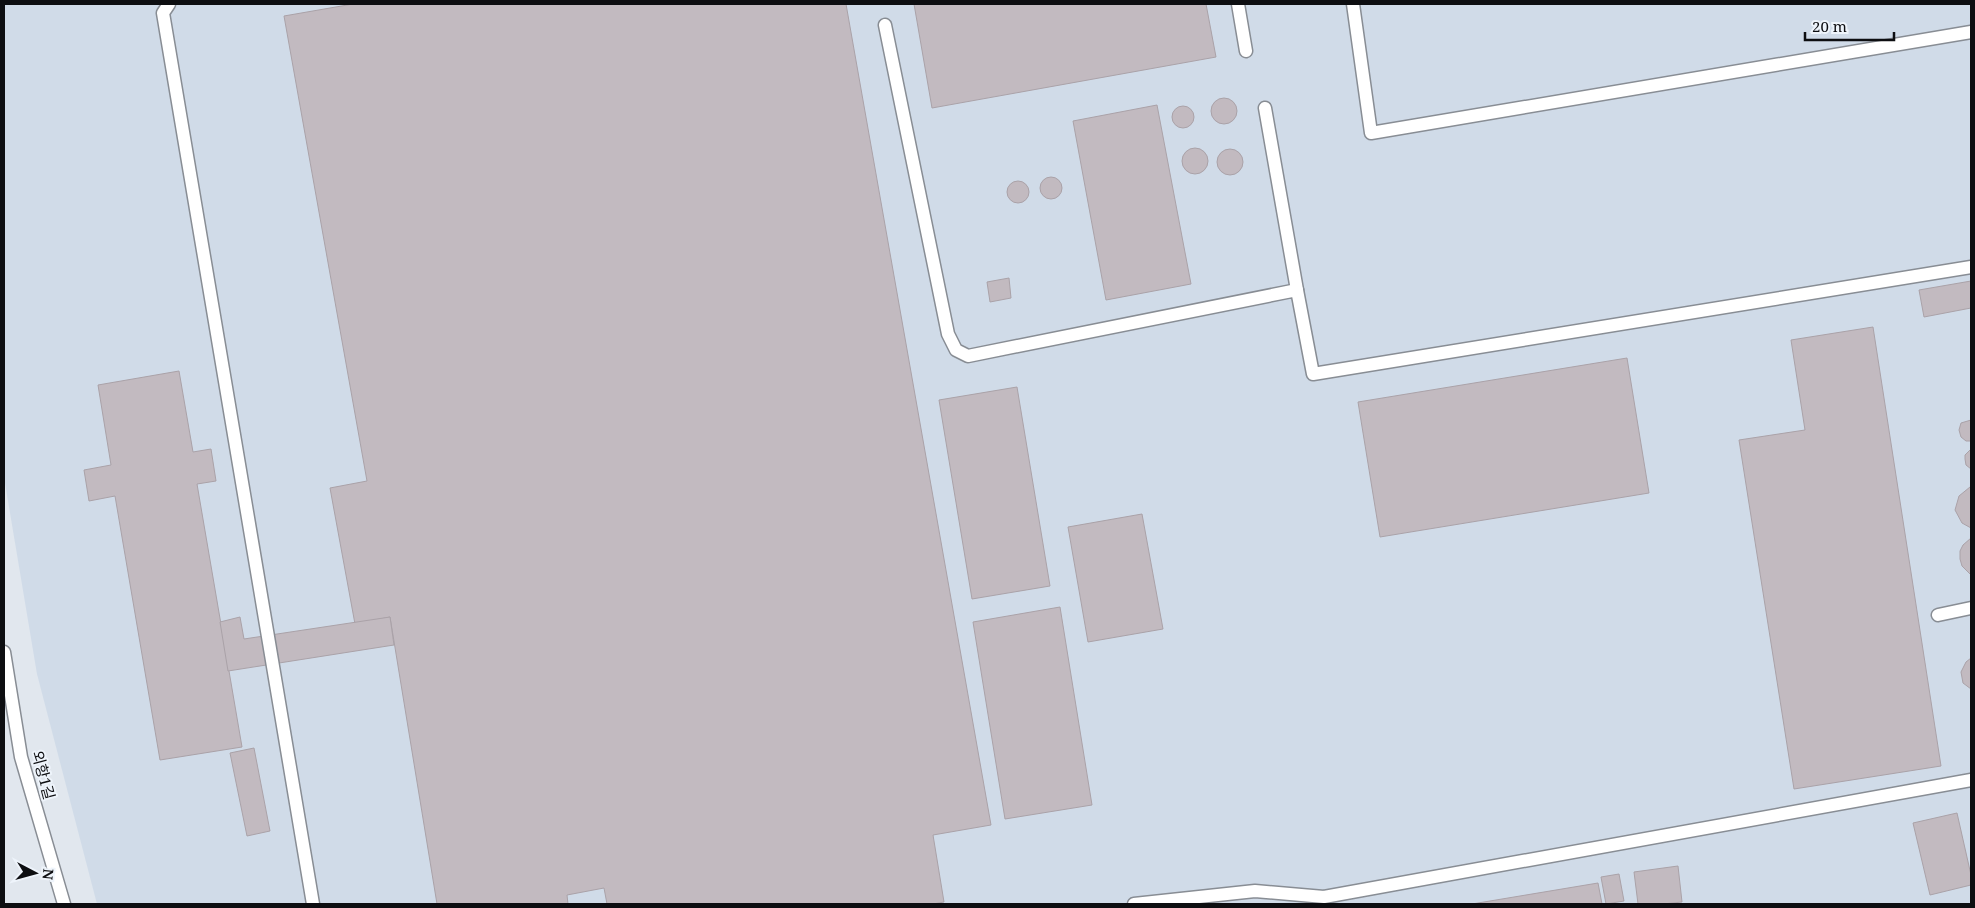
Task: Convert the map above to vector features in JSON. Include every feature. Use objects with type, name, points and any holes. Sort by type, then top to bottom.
[{"type":"lane","points":[[169,4],[163,13],[313,904]]},
{"type":"lane","points":[[1238,4],[1246,51]]},
{"type":"lane","points":[[1352,4],[1371,134],[1971,32]]},
{"type":"lane","points":[[885,25],[948,334],[956,350],[968,356],[1297,290]]},
{"type":"lane","points":[[1265,108],[1313,374],[1971,267]]},
{"type":"lane","points":[[1938,615],[1971,608]]},
{"type":"lane","name":"외항1길","points":[[4,652],[21,757],[64,904]]},
{"type":"lane","points":[[1134,904],[1255,891],[1324,897],[1971,780]]},
{"type":"shaded area","points":[[4,4],[1971,4],[1971,904],[97,904],[37,674],[4,477]]},
{"type":"building","points":[[353,4],[846,4],[991,825],[933,835],[944,902],[933,904],[607,904],[604,888],[567,895],[568,904],[437,904],[390,617],[355,624],[330,488],[367,481],[284,16]]},
{"type":"building","points":[[914,4],[1206,4],[1216,57],[932,108]]},
{"type":"building","points":[[1224,98],[1233,102],[1237,111],[1233,120],[1224,124],[1215,120],[1211,111],[1215,102]]},
{"type":"building","points":[[1157,105],[1191,284],[1106,300],[1073,121]]},
{"type":"building","points":[[1183,106],[1191,109],[1194,117],[1191,125],[1183,128],[1175,125],[1172,117],[1175,109]]},
{"type":"building","points":[[1195,148],[1204,152],[1208,161],[1204,170],[1195,174],[1186,170],[1182,161],[1186,152]]},
{"type":"building","points":[[1230,149],[1239,153],[1243,162],[1239,171],[1230,175],[1221,171],[1217,162],[1221,153]]},
{"type":"building","points":[[1051,177],[1059,180],[1062,188],[1059,196],[1051,199],[1043,196],[1040,188],[1043,180]]},
{"type":"building","points":[[1018,181],[1026,184],[1029,192],[1026,200],[1018,203],[1010,200],[1007,192],[1010,184]]},
{"type":"building","points":[[1009,278],[1011,298],[990,302],[987,282]]},
{"type":"building","points":[[1971,281],[1971,308],[1924,317],[1919,290]]},
{"type":"building","points":[[1873,327],[1941,766],[1794,789],[1739,440],[1805,430],[1791,340]]},
{"type":"building","points":[[1627,358],[1649,493],[1380,537],[1358,402]]},
{"type":"building","points":[[179,371],[193,452],[211,449],[216,481],[197,484],[242,747],[160,760],[115,496],[89,501],[84,470],[111,465],[98,385]]},
{"type":"building","points":[[1017,387],[1050,586],[972,599],[939,400]]},
{"type":"building","points":[[1971,420],[1971,441],[1966,441],[1961,437],[1959,430],[1961,423]]},
{"type":"building","points":[[1971,449],[1971,469],[1966,465],[1965,455]]},
{"type":"building","points":[[1970,487],[1971,528],[1962,523],[1955,510],[1959,496]]},
{"type":"building","points":[[1142,514],[1163,629],[1088,642],[1068,527]]},
{"type":"building","points":[[1971,538],[1971,575],[1962,566],[1960,551],[1963,545]]},
{"type":"building","points":[[1060,607],[1092,805],[1005,819],[973,622]]},
{"type":"building","points":[[240,617],[244,639],[390,617],[394,645],[228,671],[220,622]]},
{"type":"building","points":[[1971,658],[1971,689],[1963,683],[1961,672],[1966,662]]},
{"type":"building","points":[[254,748],[270,831],[247,836],[230,753]]},
{"type":"building","points":[[1957,813],[1971,875],[1971,885],[1930,895],[1913,823]]},
{"type":"building","points":[[1678,866],[1682,902],[1638,904],[1634,872]]},
{"type":"building","points":[[1619,874],[1624,901],[1606,904],[1601,877]]},
{"type":"building","points":[[1598,883],[1602,904],[1472,904]]}]
